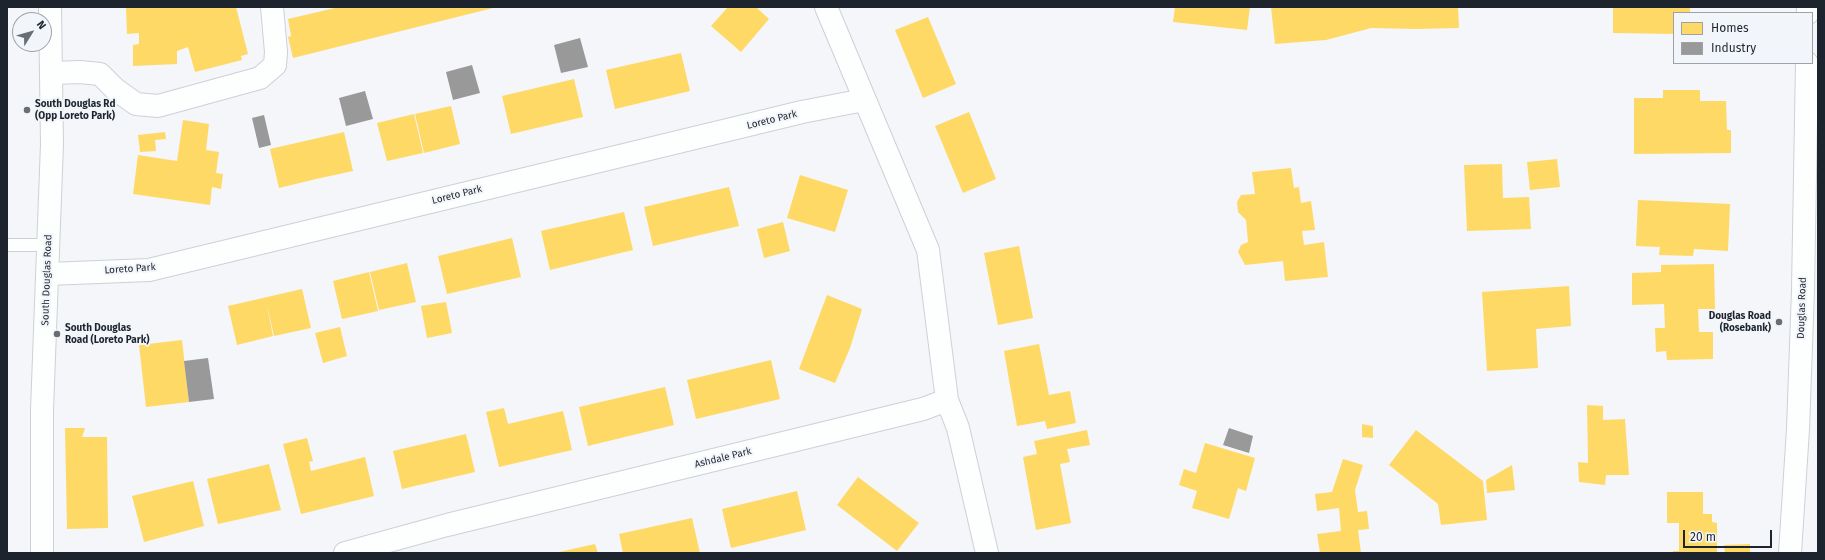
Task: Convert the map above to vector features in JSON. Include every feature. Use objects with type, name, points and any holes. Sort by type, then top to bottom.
[{"type":"street","name":"South Douglas Road","points":[[42,553],[42,410],[52,144],[50,7]]},
{"type":"street","points":[[52,73],[80,72],[100,74],[115,89],[136,104],[158,106],[260,78],[275,65],[276,52],[272,7]]},
{"type":"street","points":[[826,7],[928,250],[947,400],[958,428],[987,553]]},
{"type":"street","name":"Douglas Road","points":[[1790,553],[1811,148],[1806,64]]},
{"type":"street","name":"Loreto Park","points":[[48,274],[149,270],[795,114],[864,100]]},
{"type":"street","name":"Ashdale Park","points":[[345,553],[447,525],[923,409],[947,400]]},
{"type":"lane","points":[[7,245],[49,245]]},
{"type":"building: Homes","points":[[126,7],[236,7],[248,54],[241,56],[242,60],[195,72],[188,47],[177,51],[177,64],[133,66],[133,45],[139,44],[139,33],[127,34]]},
{"type":"building: Homes","points":[[339,7],[493,8],[293,58],[288,37],[291,36],[288,19]]},
{"type":"building: Homes","points":[[728,7],[756,7],[769,19],[741,52],[711,26]]},
{"type":"building: Homes","points":[[1175,7],[1250,7],[1247,30],[1173,22]]},
{"type":"building: Homes","points":[[1271,7],[1458,7],[1459,28],[1371,28],[1326,40],[1275,44]]},
{"type":"building: Homes","points":[[1613,7],[1690,7],[1690,12],[1673,12],[1673,34],[1613,33]]},
{"type":"building: Homes","points":[[928,17],[956,84],[923,98],[895,30]]},
{"type":"building: Homes","points":[[681,53],[690,91],[615,109],[606,70]]},
{"type":"building: Homes","points":[[574,79],[583,117],[511,134],[502,96]]},
{"type":"building: Homes","points":[[1663,90],[1700,90],[1700,101],[1726,101],[1727,130],[1731,130],[1731,153],[1634,154],[1634,98],[1663,98]]},
{"type":"building: Homes","points":[[451,106],[460,144],[424,153],[415,114]]},
{"type":"building: Homes","points":[[969,112],[996,179],[963,193],[935,126]]},
{"type":"building: Homes","points":[[414,114],[423,153],[387,161],[377,123]]},
{"type":"building: Homes","points":[[183,120],[209,124],[206,150],[219,152],[216,173],[223,174],[221,189],[212,187],[210,205],[133,194],[138,155],[177,161]]},
{"type":"building: Homes","points":[[165,132],[166,139],[155,140],[156,151],[140,152],[138,135]]},
{"type":"building: Homes","points":[[344,132],[353,171],[279,188],[270,149]]},
{"type":"building: Homes","points":[[1557,159],[1560,187],[1530,190],[1527,162]]},
{"type":"building: Homes","points":[[1502,164],[1503,198],[1529,197],[1531,229],[1467,231],[1464,165]]},
{"type":"building: Homes","points":[[1291,168],[1294,188],[1299,187],[1301,203],[1311,201],[1315,230],[1302,231],[1304,245],[1324,242],[1328,277],[1285,281],[1283,261],[1245,265],[1238,252],[1241,245],[1248,242],[1246,220],[1238,212],[1237,202],[1241,195],[1255,194],[1252,172]]},
{"type":"building: Homes","points":[[800,175],[848,190],[835,232],[787,218]]},
{"type":"building: Homes","points":[[729,187],[739,226],[653,246],[644,207]]},
{"type":"building: Homes","points":[[1638,200],[1730,204],[1728,251],[1694,249],[1693,256],[1659,255],[1660,247],[1636,246]]},
{"type":"building: Homes","points":[[624,212],[633,250],[550,270],[541,231]]},
{"type":"building: Homes","points":[[783,222],[790,251],[764,258],[757,229]]},
{"type":"building: Homes","points":[[512,238],[521,277],[447,294],[438,256]]},
{"type":"building: Homes","points":[[1019,246],[1033,318],[998,325],[984,253]]},
{"type":"building: Homes","points":[[407,263],[416,302],[379,310],[370,272]]},
{"type":"building: Homes","points":[[1714,264],[1715,309],[1698,309],[1699,332],[1713,332],[1713,359],[1667,360],[1666,351],[1656,352],[1655,328],[1665,328],[1664,304],[1632,305],[1632,273],[1661,272],[1661,265]]},
{"type":"building: Homes","points":[[369,272],[378,311],[342,319],[333,281]]},
{"type":"building: Homes","points":[[1569,286],[1571,326],[1536,329],[1538,368],[1487,371],[1482,292]]},
{"type":"building: Homes","points":[[302,289],[311,328],[274,336],[266,301],[273,336],[237,345],[228,306]]},
{"type":"building: Homes","points":[[827,295],[862,309],[850,348],[835,383],[799,369]]},
{"type":"building: Homes","points":[[446,302],[452,333],[427,338],[421,306]]},
{"type":"building: Homes","points":[[340,327],[347,356],[323,363],[315,333]]},
{"type":"building: Homes","points":[[182,340],[189,402],[146,407],[139,345]]},
{"type":"building: Homes","points":[[1039,344],[1049,395],[1070,391],[1076,423],[1047,429],[1045,421],[1017,426],[1004,351]]},
{"type":"building: Homes","points":[[771,360],[780,399],[696,419],[687,380]]},
{"type":"building: Homes","points":[[665,387],[674,425],[588,446],[579,407]]},
{"type":"building: Homes","points":[[1587,405],[1603,406],[1603,420],[1625,419],[1629,475],[1606,475],[1605,485],[1579,482],[1578,462],[1588,463]]},
{"type":"building: Homes","points":[[504,408],[508,424],[563,411],[572,450],[499,467],[486,412]]},
{"type":"building: Homes","points":[[1362,424],[1373,426],[1373,438],[1362,437]]},
{"type":"building: Homes","points":[[65,428],[85,428],[82,437],[107,437],[108,528],[67,529]]},
{"type":"building: Homes","points":[[1087,430],[1090,445],[1067,449],[1070,462],[1060,464],[1071,523],[1036,530],[1023,457],[1037,454],[1034,441]]},
{"type":"building: Homes","points":[[1416,430],[1483,481],[1487,520],[1441,525],[1438,504],[1389,465]]},
{"type":"building: Homes","points":[[466,434],[475,472],[402,489],[393,451]]},
{"type":"building: Homes","points":[[307,438],[313,461],[309,462],[311,471],[365,457],[374,496],[301,514],[283,444]]},
{"type":"building: Homes","points":[[1205,443],[1255,458],[1246,491],[1238,488],[1229,519],[1192,508],[1197,491],[1179,485],[1184,469],[1196,473]]},
{"type":"building: Homes","points":[[1343,459],[1363,465],[1355,490],[1358,512],[1367,511],[1369,529],[1358,530],[1361,553],[1320,553],[1317,534],[1341,531],[1339,508],[1317,511],[1315,494],[1332,492]]},
{"type":"building: Homes","points":[[269,464],[281,510],[218,524],[207,479]]},
{"type":"building: Homes","points":[[1512,465],[1515,490],[1487,493],[1486,480]]},
{"type":"building: Homes","points":[[858,477],[919,523],[897,551],[837,505]]},
{"type":"building: Homes","points":[[193,481],[204,526],[144,542],[132,496]]},
{"type":"building: Homes","points":[[797,491],[806,530],[731,548],[722,509]]},
{"type":"building: Homes","points":[[1667,492],[1703,492],[1703,514],[1712,514],[1712,522],[1717,523],[1717,553],[1673,553],[1673,551],[1679,551],[1679,523],[1667,523]]},
{"type":"building: Homes","points":[[692,518],[700,553],[623,553],[619,534]]},
{"type":"building: Homes","points":[[595,544],[598,553],[559,553],[559,552]]},
{"type":"building: Homes","points":[[1750,544],[1750,553],[1725,553],[1724,545]]},
{"type":"building: Industry","points":[[580,38],[588,67],[561,73],[554,45]]},
{"type":"building: Industry","points":[[472,65],[480,93],[453,100],[446,72]]},
{"type":"building: Industry","points":[[365,91],[373,119],[346,126],[339,98]]},
{"type":"building: Industry","points":[[264,115],[271,145],[259,148],[252,118]]},
{"type":"building: Industry","points":[[208,358],[214,399],[189,402],[184,361]]},
{"type":"building: Industry","points":[[1229,428],[1253,436],[1249,453],[1223,445]]},
{"type":"place","name":"South Douglas Rd (Opp Loreto Park)","points":[[27,110]]},
{"type":"place","name":"Douglas Road (Rosebank)","points":[[1779,322]]},
{"type":"place","name":"South Douglas Road (Loreto Park)","points":[[57,334]]}]
